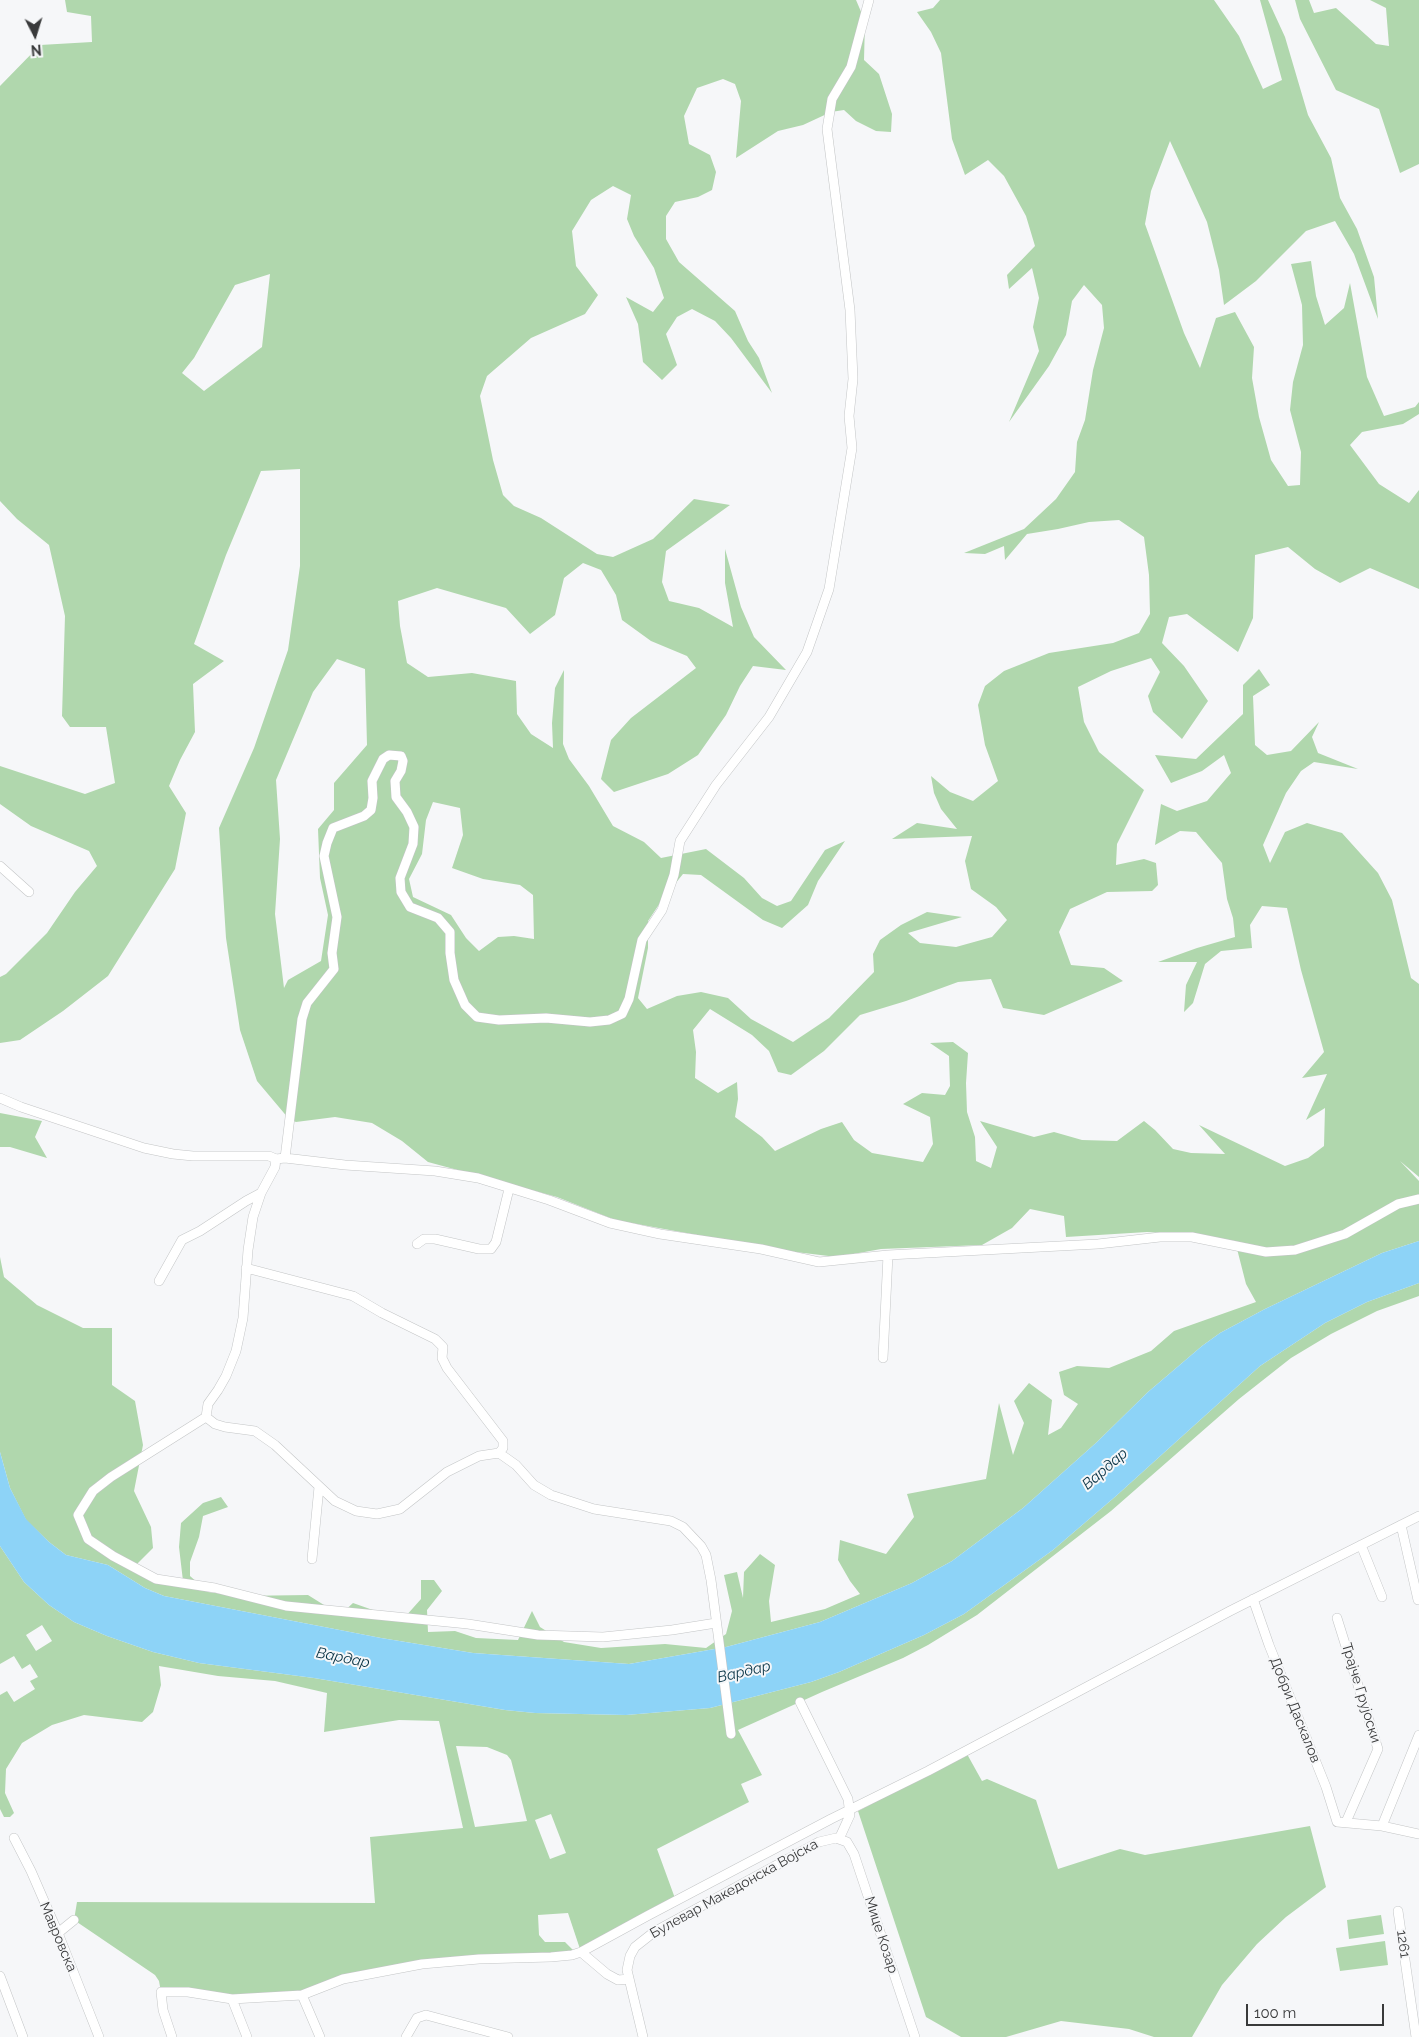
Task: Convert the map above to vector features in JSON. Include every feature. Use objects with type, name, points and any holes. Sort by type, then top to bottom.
[{"type":"street","points":[[285,1158],[302,1019],[307,1003],[334,969],[332,953],[337,917],[324,856],[326,843],[333,828],[364,816],[371,810],[373,798],[372,781],[383,759],[389,755],[401,756],[403,761],[401,771],[395,781],[396,797],[407,812],[414,827],[413,844],[400,878],[401,892],[410,907],[438,918],[450,932],[454,980],[465,1005],[477,1017],[499,1020],[546,1018],[590,1022],[609,1020],[622,1014],[630,999],[642,940],[662,910],[674,875],[680,841],[716,785],[769,717],[806,652],[829,589],[852,448],[849,416],[853,379],[850,310],[826,129],[832,99],[851,67],[869,0]]},
{"type":"street","points":[[0,866],[29,892]]},
{"type":"street","points":[[0,1098],[21,1108],[154,1150],[192,1156],[269,1156],[276,1159],[285,1158],[345,1165],[435,1171],[478,1178],[549,1200],[610,1223],[660,1234],[761,1249],[819,1262],[888,1255],[1056,1247],[1160,1237],[1192,1237],[1266,1252],[1295,1250],[1345,1234],[1398,1204],[1419,1199]]},
{"type":"street","points":[[276,1159],[275,1167],[262,1193],[253,1218],[246,1268],[243,1318],[236,1352],[226,1376],[208,1404],[206,1417],[92,1491],[78,1515],[88,1539],[113,1556],[156,1579],[215,1588],[286,1606],[468,1624],[538,1635],[603,1637],[717,1627]]},
{"type":"street","points":[[417,1244],[424,1239],[435,1238],[479,1249],[491,1249],[496,1242],[509,1188]]},
{"type":"street","points":[[159,1281],[182,1240],[200,1231],[246,1200],[262,1193]]},
{"type":"street","points":[[883,1358],[888,1255]]},
{"type":"street","points":[[206,1417],[215,1424],[225,1427],[255,1431],[280,1449],[335,1501],[356,1511],[377,1514],[392,1512],[400,1508],[446,1472],[479,1456],[499,1453],[503,1448],[503,1441],[447,1368],[442,1358],[443,1347],[440,1342],[353,1296],[246,1268]]},
{"type":"street","points":[[499,1453],[516,1465],[534,1485],[551,1495],[594,1509],[671,1521],[683,1527],[702,1546],[706,1555],[711,1580],[731,1734]]},
{"type":"street","points":[[312,1559],[319,1487]]},
{"type":"street","points":[[172,2037],[163,2010],[161,1992],[188,1992],[232,1999],[302,1995],[343,1979],[422,1964],[451,1961],[558,1957],[581,1952],[1253,1599],[1419,1516]]},
{"type":"street","points":[[1400,1525],[1418,1600]]},
{"type":"street","points":[[1361,1545],[1382,1597]]},
{"type":"street","name":"Добри Даскалов","points":[[1253,1599],[1272,1653],[1342,1822]]},
{"type":"street","name":"Трајче Грујоски","points":[[1337,1618],[1378,1749],[1342,1822]]},
{"type":"street","points":[[800,1702],[843,1786],[851,1809],[848,1822],[839,1838]]},
{"type":"street","points":[[1382,1826],[1419,1735]]},
{"type":"street","points":[[1342,1822],[1382,1826],[1419,1834]]},
{"type":"street","name":"Мавровска","points":[[14,1838],[58,1933],[99,2037]]},
{"type":"street","name":"Булевар Македонска Војска","points":[[643,2037],[629,1979],[628,1963],[632,1951],[649,1935],[819,1842],[828,1838],[839,1838]]},
{"type":"street","name":"Мице Козар","points":[[839,1838],[849,1844],[854,1854],[914,2037]]},
{"type":"street","name":"1261","points":[[1398,1911],[1416,2037]]},
{"type":"street","points":[[58,1933],[74,1920]]},
{"type":"street","points":[[581,1952],[607,1974],[618,1980],[629,1979]]},
{"type":"street","points":[[0,1976],[23,2037]]},
{"type":"street","points":[[302,1995],[320,2037]]},
{"type":"street","points":[[232,1999],[247,2037]]},
{"type":"street","points":[[406,2037],[417,2018],[426,2015],[503,2036]]},
{"type":"green space","points":[[65,0],[856,0],[865,21],[864,60],[879,74],[892,114],[891,132],[876,131],[856,121],[844,110],[831,112],[803,125],[778,131],[736,158],[741,101],[735,84],[723,79],[697,88],[684,116],[689,144],[710,155],[716,172],[712,190],[698,197],[675,202],[666,216],[666,239],[679,262],[735,311],[748,341],[759,358],[772,393],[731,338],[715,321],[692,309],[677,317],[666,334],[677,365],[662,380],[643,362],[638,324],[626,297],[653,312],[664,298],[654,268],[634,236],[627,219],[631,195],[613,186],[591,200],[572,231],[576,266],[598,295],[585,314],[531,338],[487,376],[480,396],[493,460],[503,495],[514,506],[541,518],[597,554],[613,557],[653,539],[694,499],[730,505],[666,551],[662,582],[669,601],[699,608],[733,627],[725,583],[725,549],[741,607],[754,637],[786,670],[753,666],[740,686],[726,715],[698,755],[668,774],[614,792],[601,779],[611,740],[631,718],[696,668],[687,656],[651,641],[622,620],[616,595],[601,570],[583,563],[564,578],[555,615],[530,634],[506,608],[437,588],[398,601],[400,626],[407,663],[428,677],[472,673],[516,681],[517,714],[531,734],[553,748],[552,723],[555,688],[564,670],[563,744],[569,759],[589,786],[613,826],[644,842],[661,858],[706,849],[744,878],[762,898],[777,906],[791,901],[825,850],[845,841],[818,881],[808,905],[782,928],[763,920],[701,875],[683,874],[648,921],[648,948],[638,998],[647,1009],[677,996],[701,992],[728,998],[751,1019],[793,1042],[829,1018],[874,972],[873,954],[880,940],[901,925],[927,912],[962,917],[908,933],[920,943],[956,947],[992,937],[1007,920],[996,907],[971,889],[965,861],[972,836],[892,839],[917,823],[957,829],[941,809],[934,793],[931,776],[950,792],[973,801],[998,781],[985,745],[978,705],[985,686],[1004,671],[1049,653],[1113,643],[1139,633],[1150,614],[1149,575],[1144,537],[1119,520],[1089,522],[1027,534],[1005,560],[1004,546],[985,554],[964,553],[1024,529],[1056,499],[1075,472],[1077,442],[1085,420],[1093,370],[1104,328],[1102,305],[1084,285],[1072,301],[1066,335],[1049,366],[1009,422],[1039,351],[1033,327],[1039,298],[1032,268],[1009,289],[1007,275],[1035,246],[1026,216],[1004,176],[988,160],[965,175],[952,139],[941,53],[931,32],[917,12],[933,8],[940,0],[1214,0],[1239,36],[1263,89],[1282,80],[1260,0],[1268,0],[1285,37],[1308,115],[1331,158],[1340,198],[1357,229],[1374,277],[1378,319],[1354,254],[1335,221],[1306,231],[1256,281],[1224,305],[1219,270],[1207,222],[1170,141],[1151,191],[1145,224],[1184,333],[1200,368],[1216,318],[1235,312],[1254,347],[1252,378],[1259,417],[1271,460],[1288,486],[1300,485],[1301,452],[1290,410],[1293,382],[1303,345],[1302,305],[1291,264],[1311,261],[1316,296],[1325,325],[1344,308],[1350,283],[1367,377],[1384,416],[1415,407],[1419,402],[1419,414],[1403,424],[1362,432],[1350,445],[1379,484],[1409,503],[1419,490],[1419,589],[1370,568],[1340,583],[1315,569],[1288,547],[1255,555],[1253,618],[1238,652],[1187,614],[1169,617],[1162,643],[1184,666],[1208,701],[1182,739],[1153,712],[1148,696],[1160,672],[1151,658],[1111,671],[1078,687],[1084,722],[1099,752],[1144,790],[1117,844],[1116,865],[1144,859],[1156,863],[1158,885],[1152,891],[1107,892],[1070,909],[1059,932],[1071,965],[1104,968],[1123,981],[1044,1015],[1003,1008],[991,979],[958,982],[860,1015],[824,1051],[791,1075],[778,1072],[769,1051],[752,1035],[710,1009],[693,1030],[696,1052],[695,1078],[718,1093],[737,1082],[738,1099],[735,1117],[762,1137],[775,1151],[821,1129],[842,1122],[854,1140],[872,1153],[923,1162],[933,1144],[930,1117],[903,1104],[922,1093],[945,1095],[950,1086],[949,1056],[930,1043],[953,1042],[968,1053],[967,1112],[975,1137],[976,1161],[991,1168],[997,1147],[980,1121],[1034,1137],[1054,1132],[1082,1140],[1117,1141],[1144,1121],[1173,1149],[1191,1153],[1225,1154],[1199,1125],[1285,1166],[1308,1158],[1324,1146],[1325,1108],[1306,1120],[1327,1074],[1302,1078],[1324,1052],[1301,970],[1287,908],[1262,906],[1250,925],[1252,948],[1221,951],[1205,964],[1193,1003],[1184,1012],[1186,985],[1197,962],[1158,962],[1235,937],[1222,863],[1196,832],[1180,831],[1155,845],[1161,804],[1177,811],[1207,801],[1231,773],[1224,755],[1202,771],[1171,783],[1155,755],[1196,759],[1243,714],[1243,685],[1259,669],[1270,685],[1253,696],[1255,745],[1267,755],[1291,751],[1319,722],[1312,737],[1318,753],[1358,769],[1314,762],[1301,771],[1286,793],[1263,845],[1270,863],[1285,832],[1307,823],[1342,833],[1378,873],[1392,900],[1411,978],[1419,984],[1419,1177],[1400,1161],[1419,1181],[1419,1241],[1382,1253],[1265,1309],[1220,1333],[1148,1392],[1097,1442],[1023,1508],[952,1561],[912,1583],[820,1622],[726,1647],[629,1664],[473,1653],[381,1638],[164,1596],[145,1588],[108,1565],[66,1555],[49,1542],[26,1520],[10,1488],[0,1452],[0,1257],[4,1277],[37,1305],[83,1328],[112,1328],[112,1385],[135,1401],[143,1445],[134,1491],[151,1527],[153,1548],[137,1564],[165,1579],[183,1581],[179,1547],[181,1523],[203,1503],[221,1497],[228,1507],[203,1516],[199,1537],[190,1562],[190,1576],[208,1592],[239,1596],[308,1595],[340,1615],[353,1603],[387,1615],[405,1617],[421,1599],[421,1580],[434,1580],[442,1591],[427,1610],[428,1632],[455,1631],[476,1638],[518,1640],[532,1611],[540,1627],[564,1642],[601,1648],[665,1644],[706,1648],[726,1634],[732,1611],[724,1575],[737,1572],[743,1598],[744,1572],[760,1554],[775,1565],[769,1601],[771,1622],[825,1609],[860,1594],[838,1560],[840,1540],[886,1554],[914,1517],[907,1494],[986,1479],[999,1403],[1013,1455],[1024,1423],[1014,1401],[1029,1383],[1052,1400],[1048,1435],[1061,1428],[1078,1404],[1064,1395],[1059,1372],[1077,1366],[1109,1368],[1151,1351],[1174,1331],[1256,1302],[1246,1284],[1235,1241],[1183,1234],[1147,1232],[1066,1237],[1064,1216],[1030,1209],[1012,1228],[982,1245],[881,1249],[837,1257],[779,1250],[615,1220],[557,1197],[428,1162],[402,1141],[372,1123],[335,1117],[296,1122],[289,1119],[257,1081],[240,1030],[226,938],[219,828],[254,748],[288,650],[300,566],[300,469],[261,471],[226,555],[194,644],[224,661],[193,684],[195,732],[169,786],[186,813],[175,869],[108,976],[63,1011],[20,1040],[0,1043],[0,977],[6,974],[47,933],[75,892],[97,866],[89,851],[31,826],[0,804],[0,766],[85,794],[115,783],[106,727],[70,727],[62,716],[65,616],[49,545],[17,519],[0,501],[0,86],[40,45],[92,42],[91,16],[67,12]],"holes":[[[270,274],[262,347],[204,391],[182,373],[194,358],[235,285]],[[337,659],[365,669],[367,745],[334,783],[334,810],[318,829],[320,878],[328,915],[321,961],[288,980],[284,988],[275,914],[280,839],[276,780],[313,692]],[[433,802],[460,808],[463,835],[452,868],[483,879],[520,885],[533,895],[534,939],[514,936],[498,937],[479,951],[466,938],[451,915],[413,897],[409,879],[422,854],[426,820]]]},
{"type":"green space","points":[[1295,0],[1309,0],[1314,13],[1336,8],[1376,44],[1389,46],[1386,8],[1370,0],[1419,0],[1419,164],[1400,173],[1379,109],[1336,90],[1300,19]]},
{"type":"green space","points":[[0,1113],[42,1121],[35,1137],[47,1158],[10,1147],[0,1147]]},
{"type":"green space","points":[[1419,1283],[1419,1296],[1377,1311],[1331,1334],[1291,1358],[1239,1399],[1111,1511],[977,1615],[903,1658],[738,1730],[762,1775],[741,1784],[749,1802],[657,1849],[676,1901],[581,1952],[568,1913],[538,1915],[539,1935],[545,1942],[565,1942],[577,1954],[379,1972],[302,1995],[232,1999],[161,1992],[159,1981],[155,1975],[74,1920],[77,1902],[375,1903],[370,1837],[463,1828],[439,1721],[399,1720],[324,1732],[327,1693],[275,1681],[218,1676],[159,1666],[161,1685],[153,1712],[142,1722],[84,1715],[52,1725],[22,1743],[6,1769],[5,1793],[14,1813],[10,1817],[4,1817],[0,1809],[0,1695],[7,1691],[14,1702],[35,1689],[30,1681],[38,1677],[30,1664],[22,1669],[14,1656],[0,1664],[0,1546],[24,1582],[49,1605],[74,1622],[153,1652],[199,1663],[314,1678],[505,1710],[535,1713],[626,1715],[710,1708],[811,1682],[839,1672],[924,1635],[964,1614],[1053,1550],[1260,1366],[1325,1323],[1367,1302]],"holes":[[[42,1625],[52,1641],[36,1651],[26,1635]],[[456,1746],[487,1747],[507,1755],[511,1760],[527,1821],[475,1827]],[[551,1814],[566,1853],[550,1859],[535,1820]]]},
{"type":"green space","points":[[967,1754],[982,1781],[987,1779],[1036,1800],[1058,1869],[1120,1849],[1145,1855],[1310,1826],[1326,1887],[1286,1917],[1257,1944],[1222,1985],[1192,2037],[1154,2037],[1129,2029],[1061,2021],[1006,2037],[961,2037],[926,2017],[858,1811]]},
{"type":"green space","points":[[1381,1915],[1384,1934],[1349,1939],[1347,1920]]},
{"type":"green space","points":[[1385,1941],[1388,1965],[1340,1971],[1336,1948]]},
{"type":"water","name":"Вардар","points":[[1419,1241],[1419,1283],[1367,1302],[1325,1323],[1260,1366],[1053,1550],[964,1614],[924,1635],[839,1672],[811,1682],[710,1708],[626,1715],[535,1713],[505,1710],[314,1678],[199,1663],[153,1652],[74,1622],[49,1605],[24,1582],[0,1546],[0,1452],[10,1488],[26,1519],[49,1542],[66,1555],[108,1565],[145,1588],[164,1596],[381,1638],[473,1653],[629,1664],[726,1647],[820,1622],[912,1583],[952,1561],[1023,1508],[1097,1442],[1148,1392],[1220,1333],[1265,1309],[1382,1253]]}]
